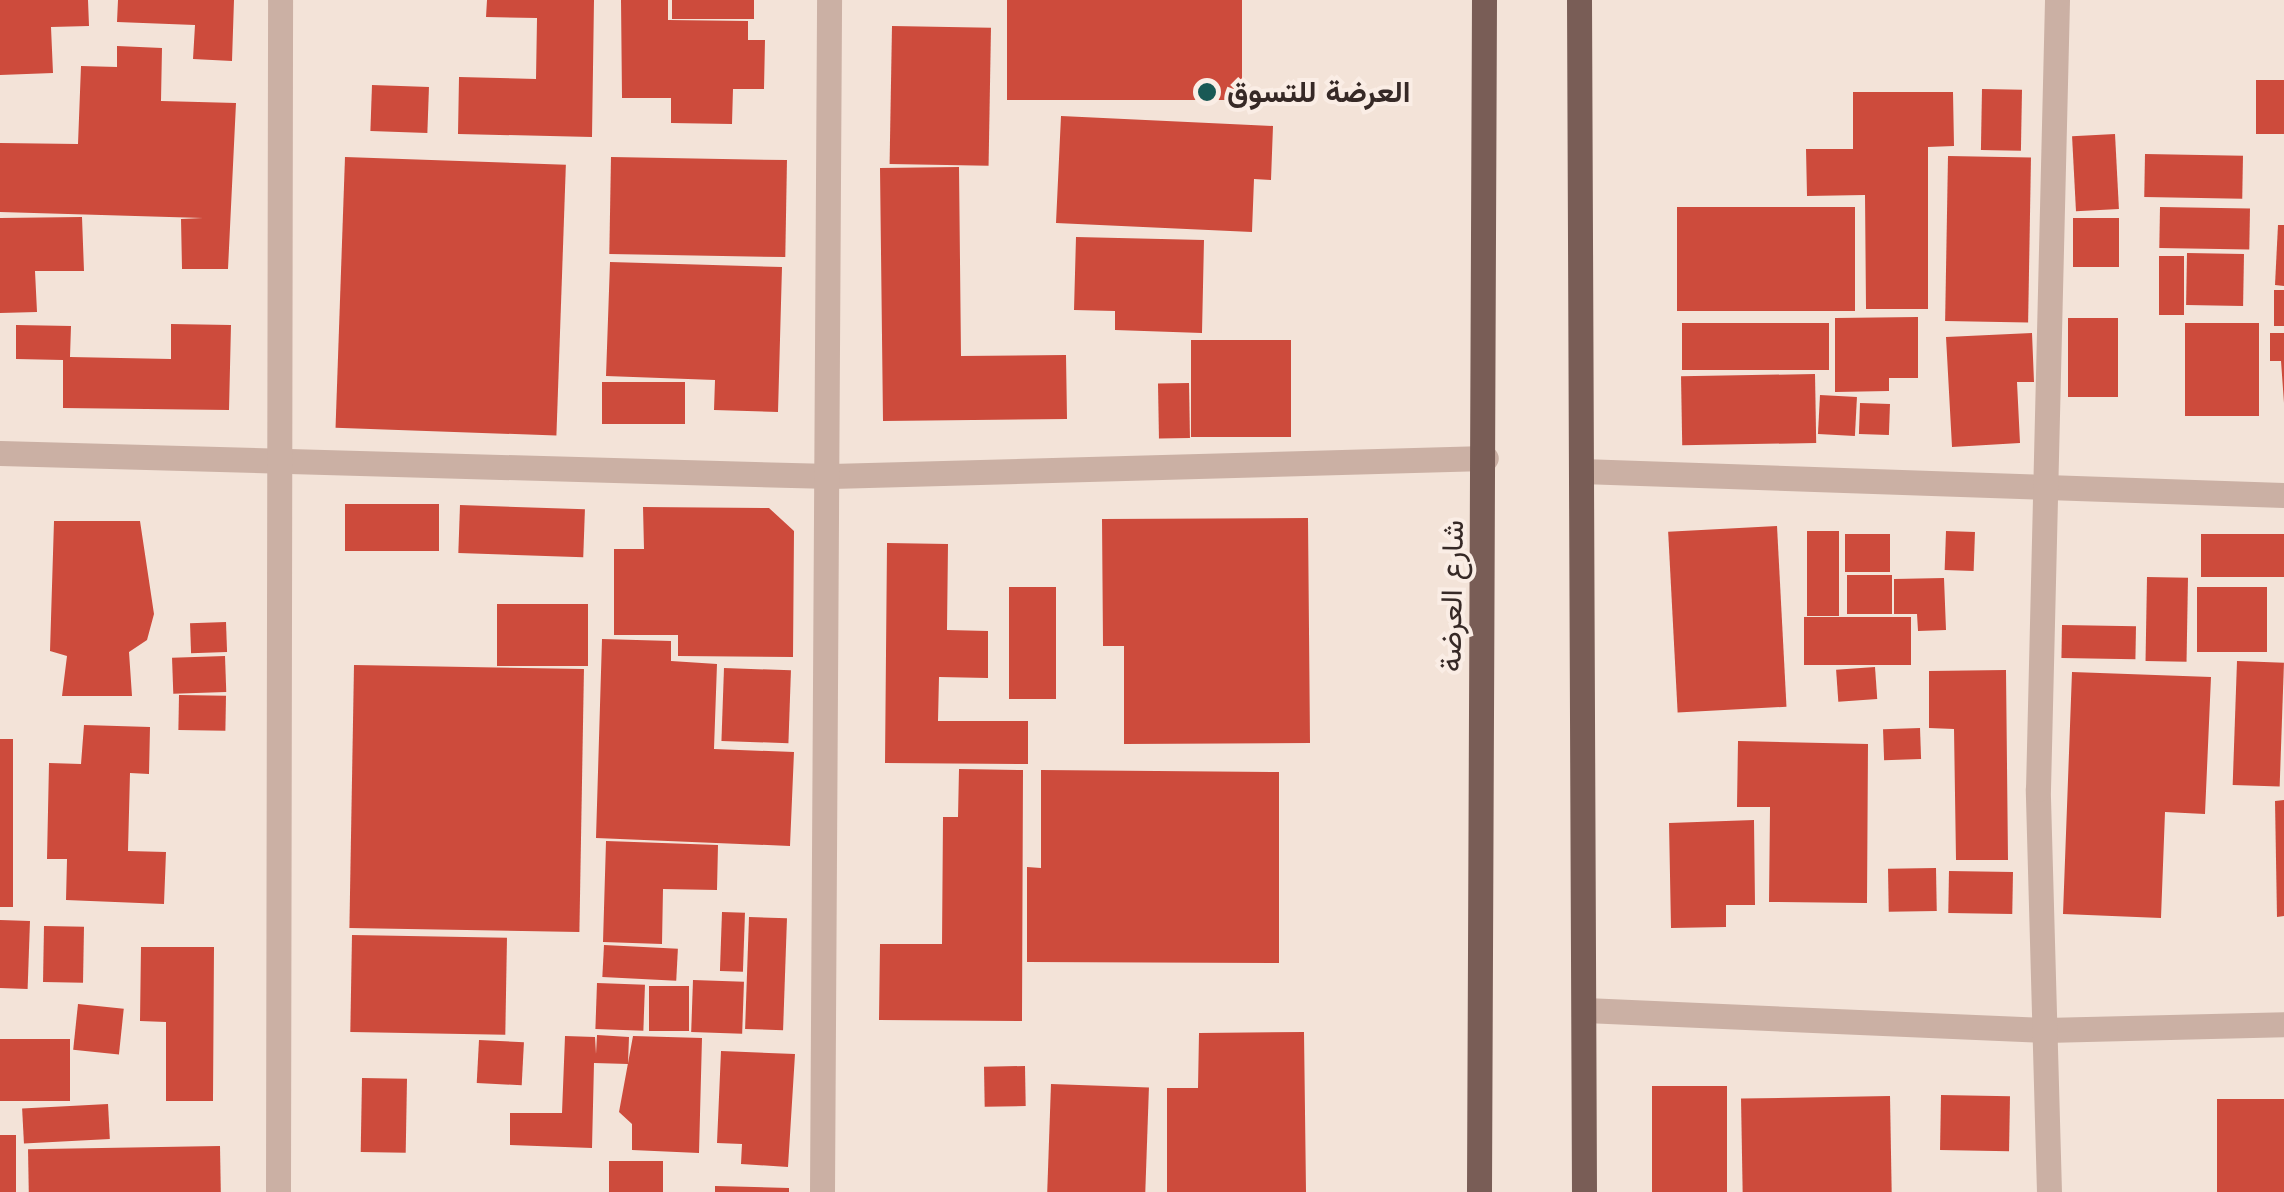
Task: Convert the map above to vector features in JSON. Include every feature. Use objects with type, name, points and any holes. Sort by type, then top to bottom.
[{"type":"main road","name":"شارع العرضة","points":[[1479,1192],[1486,458],[1484,0]]},
{"type":"main road","points":[[1579,0],[1584,1192]]},
{"type":"street","points":[[278,1192],[273,460],[280,0]]},
{"type":"street","points":[[822,1192],[831,476],[830,0]]},
{"type":"street","points":[[2048,1192],[2038,789],[2057,0]]},
{"type":"street","points":[[0,453],[831,476],[1486,458]]},
{"type":"street","points":[[1581,471],[2284,495]]},
{"type":"street","points":[[1585,1010],[2045,1030],[2284,1024]]},
{"type":"building","points":[[0,0],[88,0],[89,26],[51,27],[53,73],[0,75]]},
{"type":"building","points":[[118,0],[234,0],[232,61],[193,59],[195,25],[117,22]]},
{"type":"building","points":[[487,0],[594,0],[592,137],[458,134],[459,77],[536,79],[537,18],[486,17]]},
{"type":"building","points":[[621,0],[668,0],[668,20],[748,21],[748,40],[765,40],[764,89],[733,89],[732,124],[671,123],[671,98],[622,98]]},
{"type":"building","points":[[672,0],[754,0],[754,19],[672,19]]},
{"type":"building","points":[[1007,0],[1242,0],[1242,100],[1007,100]]},
{"type":"building","points":[[892,26],[991,28],[989,166],[890,164]]},
{"type":"building","points":[[117,46],[162,48],[161,101],[236,103],[228,269],[182,269],[181,219],[203,218],[0,212],[0,143],[78,144],[81,66],[117,67]]},
{"type":"building","points":[[2256,80],[2284,80],[2284,134],[2256,134]]},
{"type":"building","points":[[372,85],[429,87],[427,133],[370,131]]},
{"type":"building","points":[[1982,89],[2022,90],[2021,151],[1981,150]]},
{"type":"building","points":[[1853,92],[1953,92],[1954,146],[1928,147],[1928,309],[1866,309],[1865,195],[1807,196],[1806,149],[1853,149]]},
{"type":"building","points":[[1061,116],[1273,126],[1271,180],[1254,179],[1252,232],[1056,223]]},
{"type":"building","points":[[2115,134],[2119,209],[2076,211],[2072,136]]},
{"type":"building","points":[[2145,154],[2243,156],[2242,199],[2144,197]]},
{"type":"building","points":[[1948,156],[2031,157],[2028,322],[1945,321]]},
{"type":"building","points":[[345,157],[566,165],[556,436],[336,428]]},
{"type":"building","points":[[611,157],[787,160],[785,257],[609,254]]},
{"type":"building","points":[[959,167],[961,356],[1066,355],[1067,419],[883,421],[880,168]]},
{"type":"building","points":[[1677,207],[1855,207],[1855,311],[1677,311]]},
{"type":"building","points":[[2160,207],[2250,209],[2249,250],[2159,248]]},
{"type":"building","points":[[82,217],[84,271],[35,271],[37,312],[0,313],[0,218]]},
{"type":"building","points":[[2073,218],[2119,218],[2119,267],[2073,267]]},
{"type":"building","points":[[2278,225],[2284,225],[2284,286],[2275,285]]},
{"type":"building","points":[[1076,237],[1204,240],[1202,333],[1115,330],[1115,311],[1074,310]]},
{"type":"building","points":[[2187,253],[2244,254],[2243,306],[2186,305]]},
{"type":"building","points":[[2159,256],[2184,256],[2184,315],[2159,315]]},
{"type":"building","points":[[610,262],[782,267],[778,412],[714,410],[715,380],[606,376]]},
{"type":"building","points":[[2274,290],[2284,290],[2284,326],[2274,326]]},
{"type":"building","points":[[1918,317],[1918,378],[1889,378],[1889,391],[1835,392],[1835,318]]},
{"type":"building","points":[[2068,318],[2118,318],[2118,397],[2068,397]]},
{"type":"building","points":[[1682,323],[1829,323],[1829,370],[1682,370]]},
{"type":"building","points":[[2185,323],[2259,323],[2259,416],[2185,416]]},
{"type":"building","points":[[171,324],[231,325],[229,410],[63,408],[63,360],[16,359],[16,325],[71,326],[70,357],[171,359]]},
{"type":"building","points":[[2032,333],[2034,382],[2017,382],[2020,443],[1952,447],[1946,337]]},
{"type":"building","points":[[2270,333],[2284,333],[2284,403],[2281,361],[2270,361]]},
{"type":"building","points":[[1191,340],[1291,340],[1291,437],[1191,437]]},
{"type":"building","points":[[1815,374],[1816,443],[1682,445],[1681,376]]},
{"type":"building","points":[[602,382],[685,382],[685,424],[602,424]]},
{"type":"building","points":[[1189,383],[1190,438],[1159,439],[1158,384]]},
{"type":"building","points":[[1820,395],[1857,397],[1855,436],[1818,434]]},
{"type":"building","points":[[1860,403],[1890,404],[1889,435],[1859,434]]},
{"type":"building","points":[[345,504],[439,504],[439,551],[345,551]]},
{"type":"building","points":[[460,505],[585,509],[583,557],[458,553]]},
{"type":"building","points":[[643,507],[769,508],[794,531],[793,657],[678,656],[678,635],[614,635],[614,549],[644,549]]},
{"type":"building","points":[[1308,518],[1310,743],[1124,744],[1124,646],[1103,646],[1102,519]]},
{"type":"building","points":[[54,521],[140,521],[154,614],[147,640],[129,652],[132,696],[62,696],[67,656],[50,651]]},
{"type":"building","points":[[1777,526],[1786,707],[1678,712],[1668,532]]},
{"type":"building","points":[[1807,531],[1839,531],[1839,616],[1807,616]]},
{"type":"building","points":[[1946,531],[1975,532],[1974,571],[1945,570]]},
{"type":"building","points":[[1845,534],[1890,534],[1890,572],[1845,572]]},
{"type":"building","points":[[2201,534],[2284,534],[2284,577],[2201,577]]},
{"type":"building","points":[[887,543],[948,544],[947,630],[988,631],[988,678],[939,677],[938,721],[1028,721],[1028,764],[885,763]]},
{"type":"building","points":[[1847,575],[1892,575],[1892,614],[1847,614]]},
{"type":"building","points":[[2147,577],[2188,578],[2187,662],[2146,661]]},
{"type":"building","points":[[1944,578],[1946,630],[1918,631],[1917,614],[1894,614],[1894,579]]},
{"type":"building","points":[[1009,587],[1056,587],[1056,699],[1009,699]]},
{"type":"building","points":[[2197,587],[2267,587],[2267,652],[2197,652]]},
{"type":"building","points":[[497,604],[588,604],[588,666],[497,666]]},
{"type":"building","points":[[1804,617],[1911,617],[1911,665],[1804,665]]},
{"type":"building","points":[[226,622],[227,652],[191,653],[190,623]]},
{"type":"building","points":[[2062,625],[2136,626],[2135,659],[2061,658]]},
{"type":"building","points":[[602,639],[671,641],[671,661],[717,664],[714,749],[794,752],[790,846],[596,838]]},
{"type":"building","points":[[225,656],[226,692],[173,694],[172,658]]},
{"type":"building","points":[[2237,661],[2284,663],[2280,787],[2233,785]]},
{"type":"building","points":[[354,665],[584,669],[579,932],[349,928]]},
{"type":"building","points":[[1875,667],[1877,699],[1838,702],[1836,670]]},
{"type":"building","points":[[724,668],[791,670],[788,743],[721,741]]},
{"type":"building","points":[[2006,670],[2008,860],[1956,860],[1954,729],[1929,728],[1929,671]]},
{"type":"building","points":[[2072,672],[2211,677],[2205,814],[2165,812],[2161,918],[2063,914]]},
{"type":"building","points":[[179,695],[226,696],[225,731],[178,730]]},
{"type":"building","points":[[84,725],[150,727],[149,774],[130,773],[128,851],[166,852],[164,904],[66,900],[67,859],[47,859],[49,763],[81,764]]},
{"type":"building","points":[[1920,728],[1921,759],[1884,760],[1883,729]]},
{"type":"building","points":[[0,739],[13,739],[13,907],[0,907]]},
{"type":"building","points":[[1738,741],[1868,744],[1867,903],[1769,902],[1770,807],[1737,807]]},
{"type":"building","points":[[959,769],[1023,770],[1022,1021],[879,1020],[880,944],[942,944],[943,817],[958,817]]},
{"type":"building","points":[[1041,770],[1279,772],[1279,963],[1027,962],[1027,867],[1041,868]]},
{"type":"building","points":[[2284,800],[2284,916],[2277,917],[2275,801]]},
{"type":"building","points":[[1754,820],[1755,905],[1726,905],[1726,927],[1671,928],[1669,823]]},
{"type":"building","points":[[606,841],[718,845],[717,890],[663,889],[662,944],[603,942]]},
{"type":"building","points":[[1936,868],[1937,911],[1889,912],[1888,869]]},
{"type":"building","points":[[1949,871],[2013,872],[2012,914],[1948,913]]},
{"type":"building","points":[[722,912],[745,913],[743,972],[720,971]]},
{"type":"building","points":[[749,917],[787,918],[783,1030],[745,1029]]},
{"type":"building","points":[[0,920],[30,921],[28,989],[0,988]]},
{"type":"building","points":[[44,926],[84,927],[83,983],[43,982]]},
{"type":"building","points":[[352,935],[507,938],[505,1035],[350,1032]]},
{"type":"building","points":[[604,945],[678,949],[676,981],[602,977]]},
{"type":"building","points":[[141,947],[214,947],[213,1101],[166,1101],[166,1022],[140,1021]]},
{"type":"building","points":[[693,980],[744,982],[742,1034],[691,1032]]},
{"type":"building","points":[[597,983],[645,985],[643,1031],[595,1029]]},
{"type":"building","points":[[649,986],[689,986],[689,1031],[649,1031]]},
{"type":"building","points":[[78,1004],[124,1009],[119,1055],[73,1050]]},
{"type":"building","points":[[1304,1032],[1306,1192],[1167,1192],[1167,1088],[1198,1088],[1199,1033]]},
{"type":"building","points":[[597,1035],[629,1037],[628,1064],[594,1063],[592,1148],[510,1145],[510,1113],[562,1113],[565,1036],[595,1037],[596,1054]]},
{"type":"building","points":[[633,1036],[702,1038],[699,1153],[632,1150],[632,1124],[619,1112]]},
{"type":"building","points":[[0,1039],[70,1039],[70,1101],[0,1101]]},
{"type":"building","points":[[479,1040],[524,1042],[522,1085],[477,1083]]},
{"type":"building","points":[[721,1051],[795,1054],[788,1167],[741,1164],[742,1144],[717,1143]]},
{"type":"building","points":[[1025,1066],[1026,1106],[985,1107],[984,1067]]},
{"type":"building","points":[[362,1078],[407,1079],[406,1153],[361,1152]]},
{"type":"building","points":[[1051,1084],[1149,1087],[1145,1192],[1047,1192]]},
{"type":"building","points":[[1652,1086],[1727,1086],[1727,1192],[1652,1192]]},
{"type":"building","points":[[1941,1095],[2010,1096],[2009,1151],[1940,1150]]},
{"type":"building","points":[[1890,1096],[1892,1192],[1743,1192],[1741,1099]]},
{"type":"building","points":[[2217,1099],[2284,1099],[2284,1192],[2217,1192]]},
{"type":"building","points":[[108,1104],[110,1139],[24,1143],[22,1109]]},
{"type":"building","points":[[0,1135],[16,1135],[16,1192],[0,1192]]},
{"type":"building","points":[[220,1146],[221,1192],[29,1192],[28,1149]]},
{"type":"building","points":[[609,1161],[663,1161],[663,1192],[609,1192]]},
{"type":"building","points":[[715,1186],[789,1188],[789,1192],[715,1192]]},
{"type":"place","name":"العرضة للتسوق","points":[[1207,92]]}]
